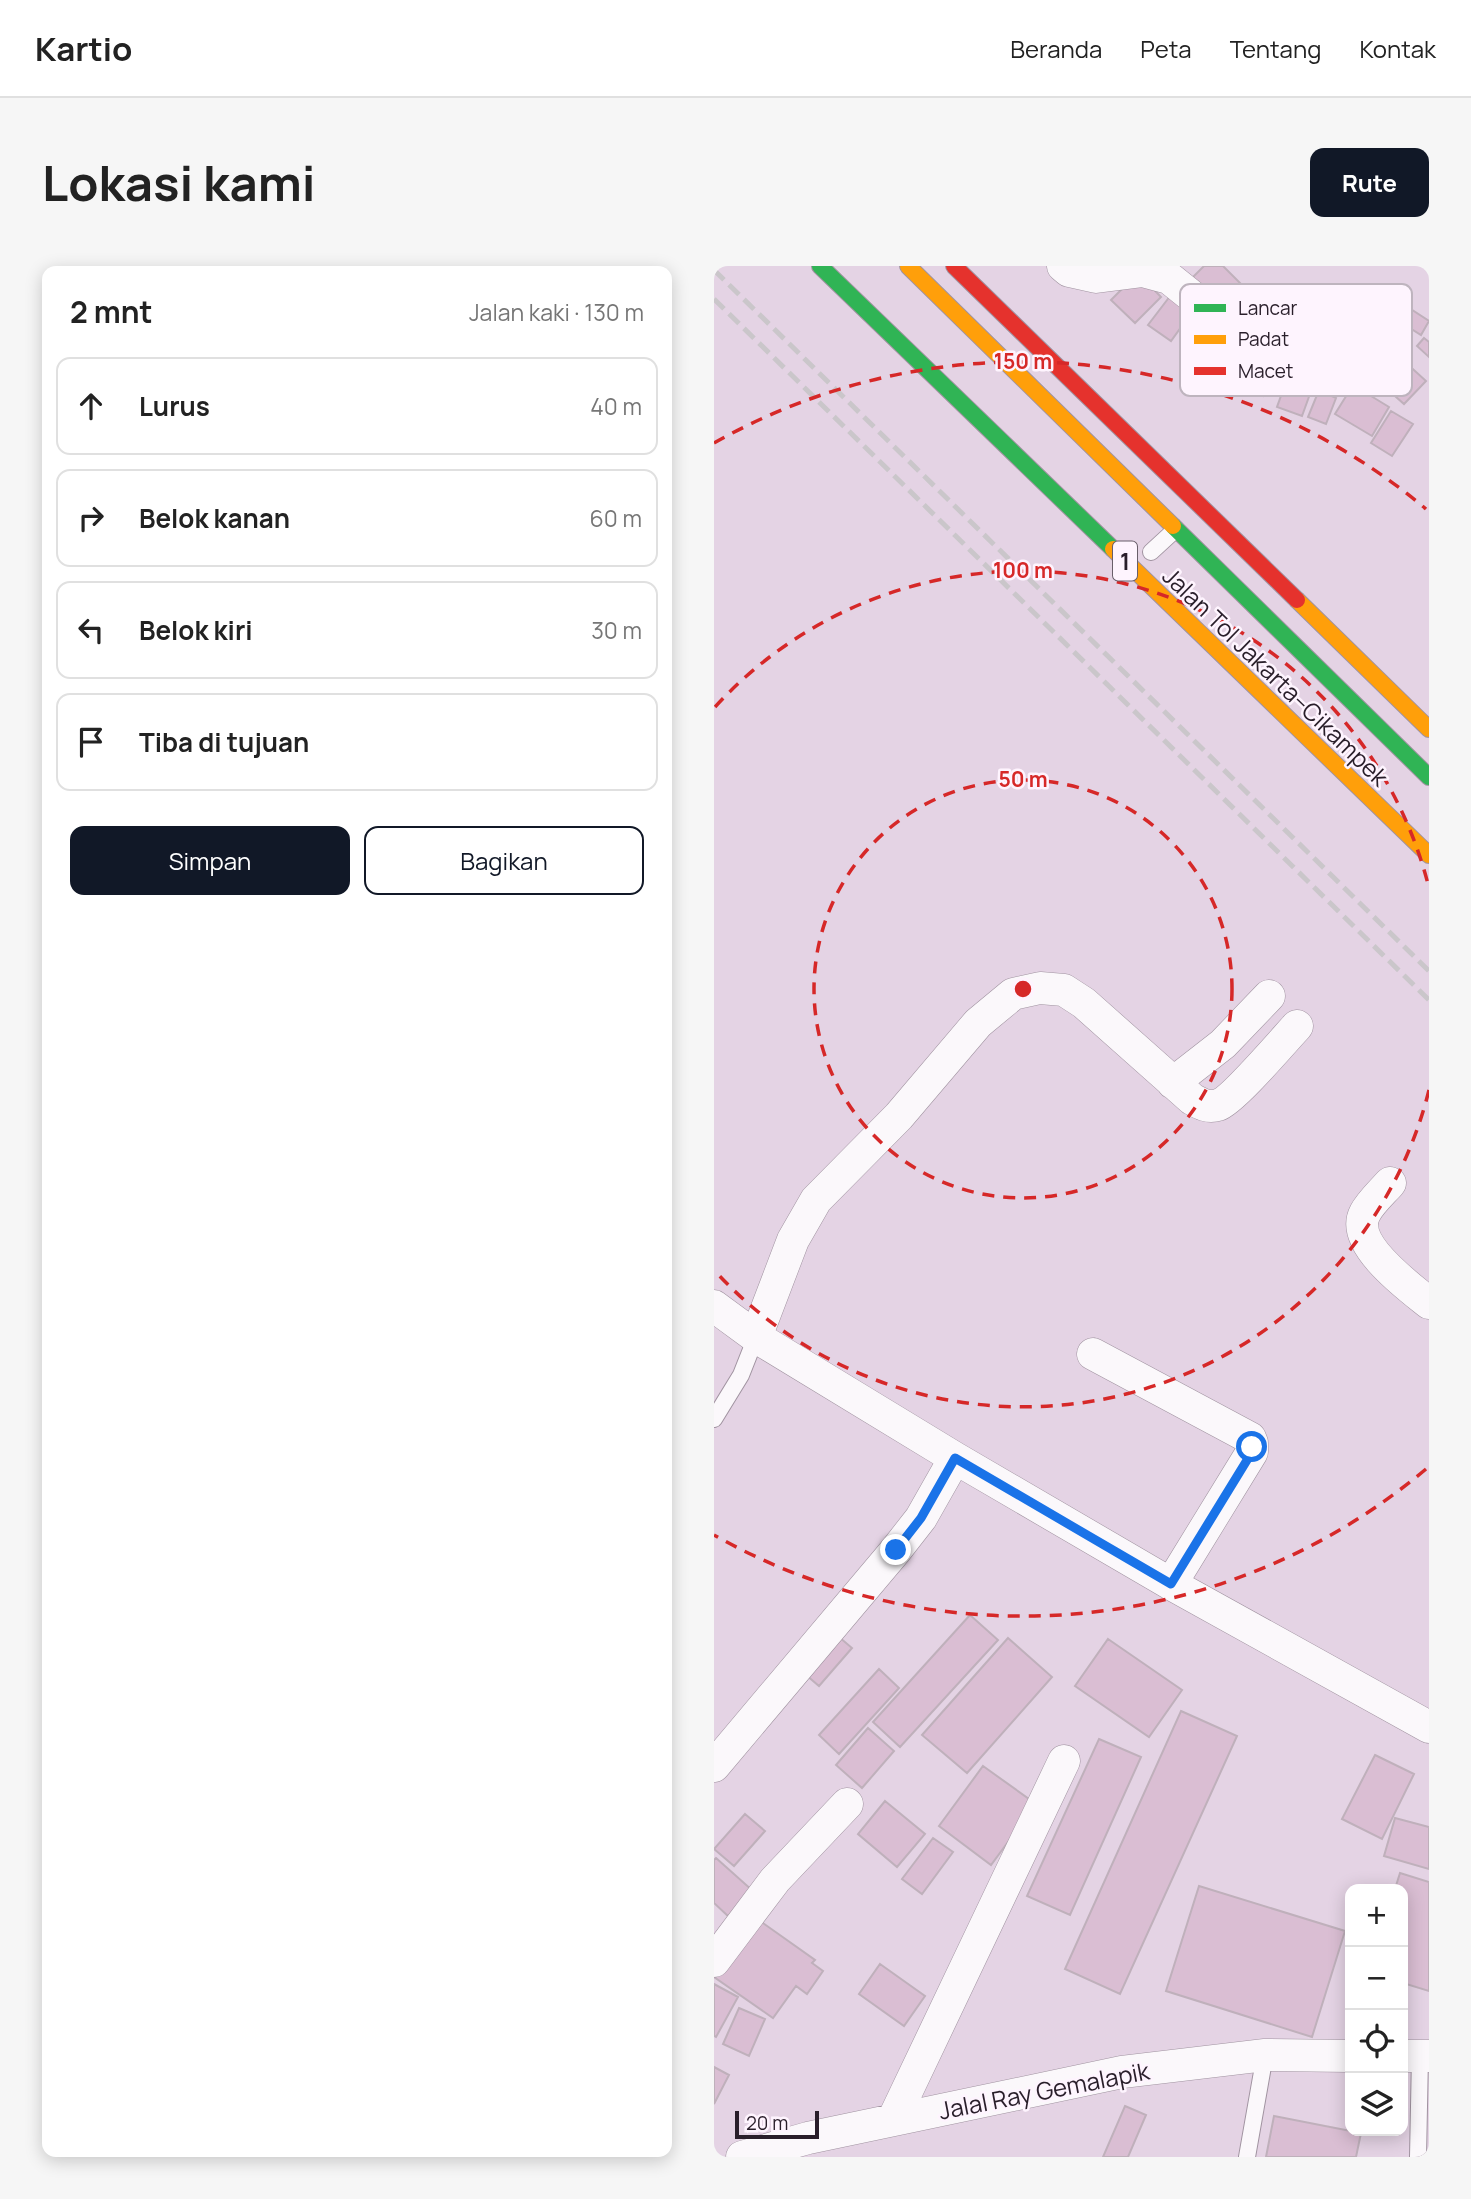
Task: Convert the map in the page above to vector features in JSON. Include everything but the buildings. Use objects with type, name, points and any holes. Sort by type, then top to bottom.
[{"type":"highway","name":"Jalan Tol Jakarta–Cikampek","points":[[820,266],[1429,855]]},
{"type":"highway","name":"1","points":[[908,266],[1429,777]]},
{"type":"highway","points":[[954,266],[1429,729]]},
{"type":"street","points":[[1063,266],[1069,271],[1096,277],[1143,271],[1169,278],[1180,287]]},
{"type":"street","points":[[756,1337],[793,1240],[816,1200],[899,1116],[978,1023],[1013,994],[1040,988],[1064,990],[1084,1003],[1192,1099],[1207,1107],[1220,1105],[1297,1026]]},
{"type":"street","points":[[1173,1083],[1223,1044],[1269,996]]},
{"type":"street","points":[[1390,1183],[1364,1215],[1363,1233],[1374,1253],[1395,1275],[1429,1303]]},
{"type":"street","points":[[714,1306],[756,1337],[955,1458],[1171,1584],[1429,1727]]},
{"type":"street","points":[[1093,1354],[1250,1438],[1252,1443],[1252,1452],[1171,1584]]},
{"type":"street","points":[[714,1766],[921,1518],[955,1458]]},
{"type":"street","points":[[894,2120],[1064,1760]]},
{"type":"street","points":[[714,1961],[723,1926],[847,1804]]},
{"type":"street","name":"Jalal Ray Gemalapik","points":[[741,2157],[808,2138],[1122,2072],[1265,2055],[1345,2056]]},
{"type":"lane","points":[[1151,552],[1176,529]]},
{"type":"lane","points":[[714,1419],[741,1375],[756,1337]]},
{"type":"lane","points":[[1247,2157],[1265,2055]]},
{"type":"lane","points":[[1417,2056],[1418,2157]]},
{"type":"railway","points":[[714,270],[1429,971]]},
{"type":"railway","points":[[714,299],[1429,1000]]},
{"type":"traffic: fast","points":[[820,266],[1113,549]]},
{"type":"traffic: fast","points":[[1173,526],[1429,777]]},
{"type":"traffic: slow","points":[[908,266],[1173,526]]},
{"type":"traffic: slow","points":[[1113,549],[1429,855]]},
{"type":"traffic: slow","points":[[1297,600],[1429,729]]},
{"type":"traffic: jam","points":[[954,266],[1297,600]]},
{"type":"route","points":[[896,1550],[921,1518],[955,1458],[1171,1584],[1252,1452],[1252,1447]]}]
